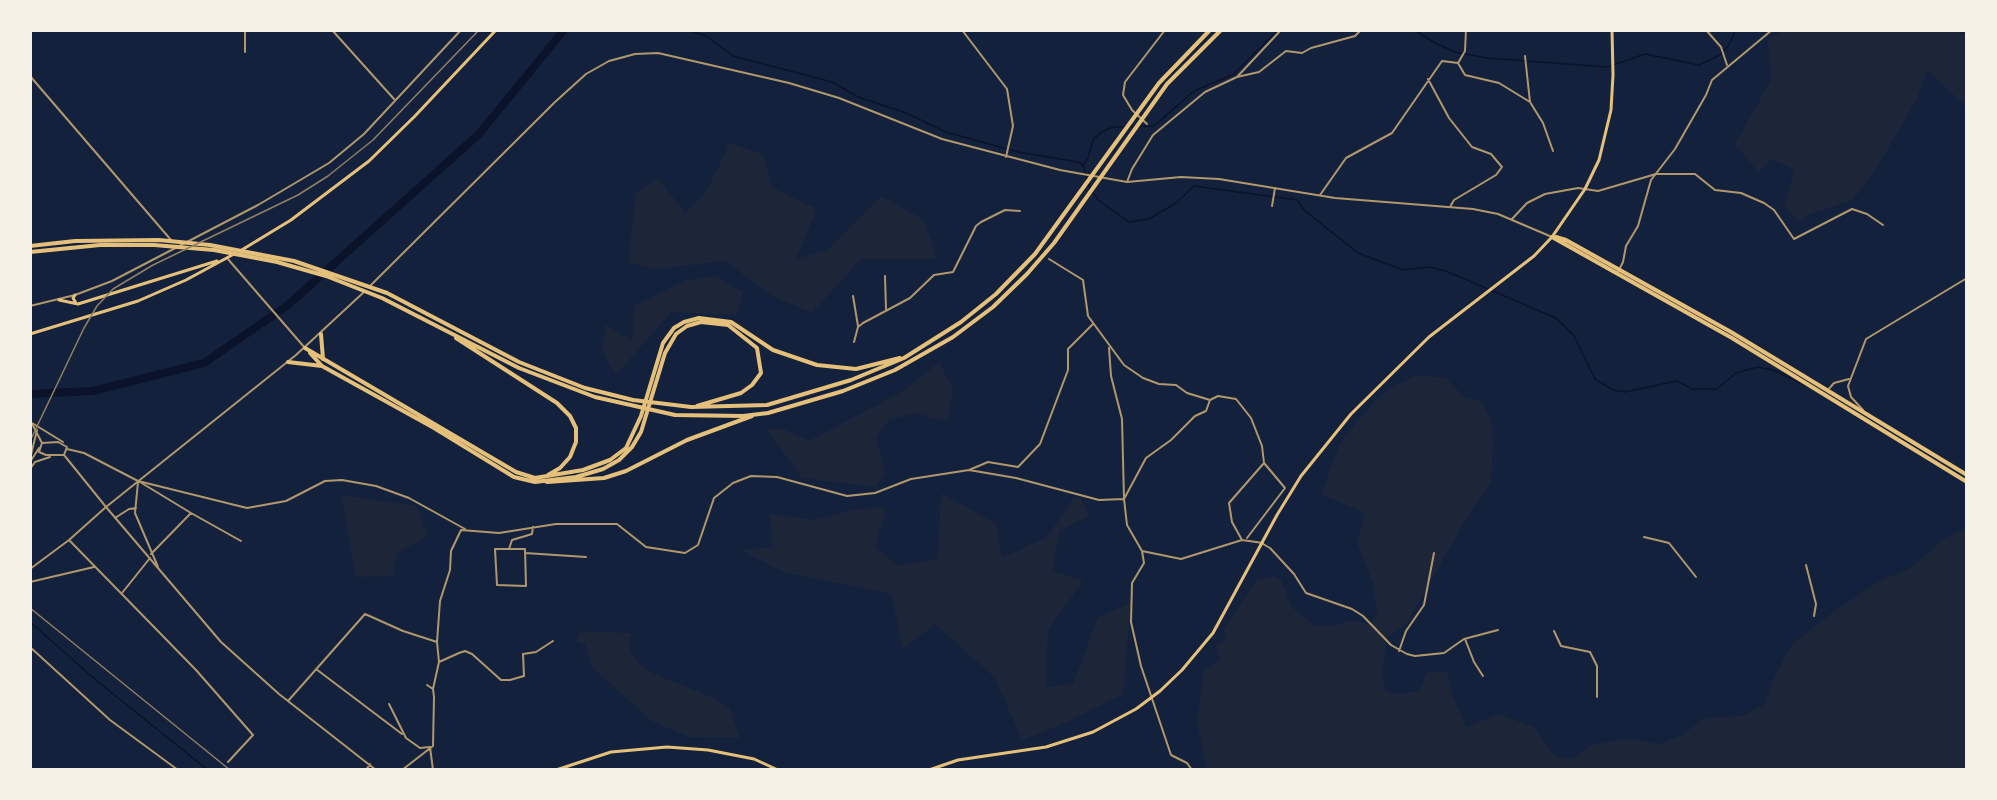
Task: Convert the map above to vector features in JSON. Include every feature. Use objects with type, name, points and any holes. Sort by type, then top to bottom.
[{"type":"highway","points":[[303,346],[322,366],[514,477],[535,482],[604,478],[626,471],[687,440],[754,415],[785,409],[843,391],[895,370],[933,350],[974,322],[1010,292],[1040,260],[1071,219],[1168,72],[1210,30]]},
{"type":"highway","points":[[30,246],[75,241],[210,245],[294,261],[387,294],[519,362],[554,377],[610,395],[691,407],[767,405],[851,380],[904,358],[961,322],[996,294],[1035,254],[1149,102],[1221,30]]},
{"type":"highway","points":[[1552,237],[1566,240],[1731,332],[1960,474],[1967,475]]},
{"type":"highway","points":[[1552,237],[1866,415],[1960,474],[1967,482]]},
{"type":"highway","points":[[30,252],[132,242],[184,247],[266,260],[326,276],[382,297],[519,368],[595,398],[675,415],[754,415]]},
{"type":"highway","points":[[535,482],[576,477],[603,468],[619,460],[632,447],[641,432],[663,343],[674,328],[699,318],[731,322],[773,350],[818,366],[856,369],[904,358]]},
{"type":"highway","points":[[651,389],[665,353],[676,334],[687,326],[701,322],[728,325],[757,348],[761,373],[752,385],[741,393],[727,399],[691,407]]},
{"type":"highway","points":[[445,329],[557,403],[570,416],[576,428],[576,441],[570,457],[560,468],[544,477]]},
{"type":"highway","points":[[321,334],[323,359]]},
{"type":"highway","points":[[303,346],[516,472],[534,478],[584,470],[610,460],[626,448],[644,415]]},
{"type":"highway","points":[[288,362],[322,366]]},
{"type":"main road","points":[[30,334],[138,301],[227,258],[291,220],[369,160],[416,116],[496,30]]},
{"type":"main road","points":[[929,770],[958,760],[1046,747],[1093,732],[1136,709],[1160,691],[1213,633],[1277,515],[1302,476],[1351,414],[1429,337],[1534,256],[1552,237],[1585,189],[1601,150],[1611,110],[1612,30]]},
{"type":"main road","points":[[59,300],[78,304],[227,258]]},
{"type":"main road","points":[[75,295],[73,300],[78,304]]},
{"type":"main road","points":[[556,770],[611,752],[667,747],[708,750],[754,759],[778,770]]},
{"type":"street","points":[[245,30],[245,52]]},
{"type":"street","points":[[332,30],[395,100]]},
{"type":"street","points":[[30,306],[59,300],[112,281],[267,200],[329,163],[364,134],[461,30]]},
{"type":"street","points":[[962,30],[1007,89],[1013,113],[1006,158]]},
{"type":"street","points":[[1147,123],[1132,110],[1123,95],[1125,82],[1165,30]]},
{"type":"street","points":[[1237,77],[1281,30]]},
{"type":"street","points":[[1127,182],[1132,169],[1153,135],[1205,92],[1237,77],[1259,72],[1286,51],[1302,53],[1311,48],[1355,36],[1361,30]]},
{"type":"street","points":[[1458,63],[1465,51],[1466,30]]},
{"type":"street","points":[[1706,30],[1721,49],[1727,66]]},
{"type":"street","points":[[1617,274],[1626,246],[1638,226],[1655,175],[1675,149],[1695,110],[1706,95],[1712,80],[1772,30]]},
{"type":"street","points":[[30,569],[288,362],[303,346],[321,334],[586,74],[609,61],[635,54],[658,53],[789,83],[839,98],[942,139],[1006,158],[1082,174],[1127,182],[1181,177],[1220,179],[1388,204],[1450,207],[1498,214],[1552,237]]},
{"type":"street","points":[[1525,57],[1530,102],[1543,123],[1553,151]]},
{"type":"street","points":[[1320,195],[1346,158],[1392,133],[1406,116],[1442,61],[1458,63]]},
{"type":"street","points":[[1458,63],[1465,75],[1499,83],[1530,102]]},
{"type":"street","points":[[30,76],[176,247]]},
{"type":"street","points":[[1428,80],[1449,118],[1472,147],[1491,154],[1502,167],[1496,175],[1454,200],[1450,207]]},
{"type":"street","points":[[1512,219],[1527,203],[1545,194],[1570,189],[1598,191],[1655,175],[1695,174],[1715,190],[1741,193],[1764,203],[1774,210],[1794,239],[1852,209],[1867,214],[1883,225]]},
{"type":"street","points":[[1272,206],[1275,188]]},
{"type":"street","points":[[858,327],[910,298],[934,275],[953,272],[976,226],[981,222],[1005,210],[1020,211]]},
{"type":"street","points":[[227,258],[303,346]]},
{"type":"street","points":[[1049,260],[1083,280],[1085,307],[1093,324],[1124,365],[1143,378],[1159,384],[1176,385],[1187,393],[1210,400]]},
{"type":"street","points":[[885,276],[886,310]]},
{"type":"street","points":[[1866,415],[1849,393],[1850,379],[1866,339],[1967,278]]},
{"type":"street","points":[[853,296],[858,327],[854,342]]},
{"type":"street","points":[[402,770],[433,746],[435,736],[433,689],[439,662],[437,642],[440,601],[450,570],[451,551],[458,531],[465,529],[499,532],[556,524],[617,524],[646,547],[685,553],[698,545],[714,498],[720,491],[733,483],[751,477],[777,477],[847,496],[875,494],[910,478],[969,470],[988,462],[1018,466],[1040,444],[1068,370],[1068,349],[1093,324]]},
{"type":"street","points":[[1109,348],[1111,376],[1122,419],[1127,525],[1142,552],[1144,563],[1132,583],[1131,622],[1149,692],[1171,755],[1187,762],[1192,770]]},
{"type":"street","points":[[1826,392],[1834,383],[1850,379]]},
{"type":"street","points":[[1124,499],[1146,459],[1171,440],[1195,416],[1206,411],[1210,400],[1218,396],[1236,399],[1251,418],[1264,463],[1285,488],[1247,539]]},
{"type":"street","points":[[31,422],[42,443]]},
{"type":"street","points":[[31,422],[65,444],[67,449],[64,455]]},
{"type":"street","points":[[30,461],[37,430]]},
{"type":"street","points":[[42,443],[65,444]]},
{"type":"street","points":[[30,461],[42,443]]},
{"type":"street","points":[[39,448],[43,455],[55,456]]},
{"type":"street","points":[[67,449],[84,453],[138,481],[241,541]]},
{"type":"street","points":[[30,469],[40,459],[64,455]]},
{"type":"street","points":[[64,455],[213,635],[288,701],[376,770]]},
{"type":"street","points":[[1242,540],[1232,522],[1229,504],[1264,463]]},
{"type":"street","points":[[969,470],[1016,478],[1099,500],[1124,499]]},
{"type":"street","points":[[138,481],[247,508],[276,504],[325,481],[342,480],[392,490],[465,529]]},
{"type":"street","points":[[138,481],[135,513],[151,554],[161,572]]},
{"type":"street","points":[[116,518],[129,508],[136,507]]},
{"type":"street","points":[[151,554],[190,513]]},
{"type":"street","points":[[509,549],[512,540],[532,534],[533,527]]},
{"type":"street","points":[[1644,537],[1669,543],[1696,577]]},
{"type":"street","points":[[1142,552],[1181,559],[1247,539],[1263,543],[1294,574],[1306,593],[1352,609],[1400,651],[1415,656],[1431,656],[1455,648],[1465,639],[1498,630]]},
{"type":"street","points":[[69,540],[196,670],[253,735],[228,762]]},
{"type":"street","points":[[495,549],[509,549],[525,549],[526,586],[498,585],[495,549]]},
{"type":"street","points":[[525,553],[586,557]]},
{"type":"street","points":[[1400,651],[1406,631],[1424,605],[1434,553]]},
{"type":"street","points":[[122,593],[150,558]]},
{"type":"street","points":[[1806,565],[1816,604],[1814,615]]},
{"type":"street","points":[[30,582],[94,567]]},
{"type":"street","points":[[288,701],[365,614],[403,631],[437,642]]},
{"type":"street","points":[[1554,631],[1561,646],[1590,652],[1597,666],[1597,697]]},
{"type":"street","points":[[1465,639],[1474,662],[1483,676]]},
{"type":"street","points":[[439,662],[465,651],[501,680],[521,678],[525,671],[523,654],[536,652],[553,641]]},
{"type":"street","points":[[30,647],[110,720],[178,770]]},
{"type":"street","points":[[316,669],[402,734],[411,744],[420,748],[430,747]]},
{"type":"street","points":[[427,685],[433,689]]},
{"type":"street","points":[[389,704],[402,734]]},
{"type":"street","points":[[430,747],[433,770]]},
{"type":"street","points":[[366,770],[370,764]]},
{"type":"shaded area","points":[[1785,30],[1948,30],[1967,35],[1967,107],[1927,70],[1916,101],[1877,167],[1853,200],[1810,214],[1798,221],[1785,206],[1794,169],[1772,159],[1758,172],[1735,144],[1771,80],[1768,39]]},
{"type":"shaded area","points":[[730,143],[764,155],[771,187],[817,209],[796,259],[828,249],[881,196],[924,220],[937,259],[861,259],[812,313],[772,296],[725,261],[657,269],[628,263],[636,192],[659,179],[685,213],[705,194]]},
{"type":"shaded area","points":[[716,276],[743,292],[737,315],[671,312],[616,375],[602,351],[606,324],[632,341],[634,306],[686,280]]},
{"type":"shaded area","points":[[939,362],[953,390],[947,421],[915,413],[889,420],[876,437],[885,474],[875,487],[802,478],[767,429],[784,429],[809,441],[903,391]]},
{"type":"shaded area","points":[[1418,375],[1446,378],[1463,396],[1482,402],[1491,420],[1493,440],[1491,483],[1472,509],[1406,624],[1387,638],[1382,673],[1385,690],[1399,694],[1418,691],[1428,672],[1447,671],[1451,691],[1466,727],[1499,714],[1533,727],[1556,757],[1573,759],[1590,745],[1628,739],[1659,744],[1682,735],[1704,718],[1742,716],[1765,704],[1772,682],[1792,644],[1836,610],[1883,579],[1910,569],[1946,537],[1967,528],[1967,770],[1207,770],[1197,722],[1204,669],[1220,660],[1215,645],[1225,641],[1224,629],[1257,580],[1272,576],[1281,580],[1293,608],[1315,626],[1332,626],[1353,620],[1370,625],[1377,614],[1373,583],[1357,543],[1365,513],[1321,494],[1339,446],[1355,424],[1377,399],[1396,385]]},
{"type":"shaded area","points":[[941,493],[997,524],[1002,558],[1047,537],[1074,497],[1080,498],[1089,516],[1059,531],[1053,571],[1083,581],[1048,630],[1046,687],[1073,684],[1098,618],[1131,602],[1123,694],[1067,722],[1022,740],[995,678],[935,624],[903,649],[891,594],[783,572],[741,550],[773,547],[770,514],[814,520],[856,509],[886,508],[875,548],[900,566],[938,558]]},
{"type":"shaded area","points":[[341,495],[417,506],[428,536],[396,554],[393,576],[356,577]]},
{"type":"shaded area","points":[[581,631],[631,633],[629,646],[636,661],[652,673],[717,699],[730,709],[740,738],[689,737],[652,721],[593,668],[585,645],[576,641]]},
{"type":"waterway","points":[[30,394],[93,391],[204,363],[288,305],[479,134],[564,30]]},
{"type":"waterway","points":[[687,30],[706,36],[733,56],[832,82],[858,97],[906,113],[946,132],[1018,152],[1078,162],[1083,165],[1087,180]]},
{"type":"waterway","points":[[1083,165],[1088,158],[1093,140],[1101,132],[1113,127],[1154,126],[1194,91],[1234,74],[1278,30]]},
{"type":"waterway","points":[[1414,30],[1455,52],[1487,58],[1607,67],[1645,54],[1699,65],[1720,55],[1728,46],[1736,30]]},
{"type":"waterway","points":[[1088,184],[1098,200],[1129,222],[1149,219],[1176,203],[1194,186],[1297,200],[1304,210],[1358,253],[1403,270],[1429,267],[1446,271],[1556,318],[1574,336],[1595,379],[1613,390],[1625,392],[1677,381],[1692,389],[1717,389],[1736,373],[1757,367],[1773,370],[1809,387]]},
{"type":"waterway","points":[[30,622],[97,681],[208,770]]},
{"type":"tram line","points":[[30,441],[84,328],[97,306],[113,289],[153,265],[298,195],[328,176],[373,140],[479,30]]},
{"type":"tram line","points":[[30,608],[230,770]]}]
